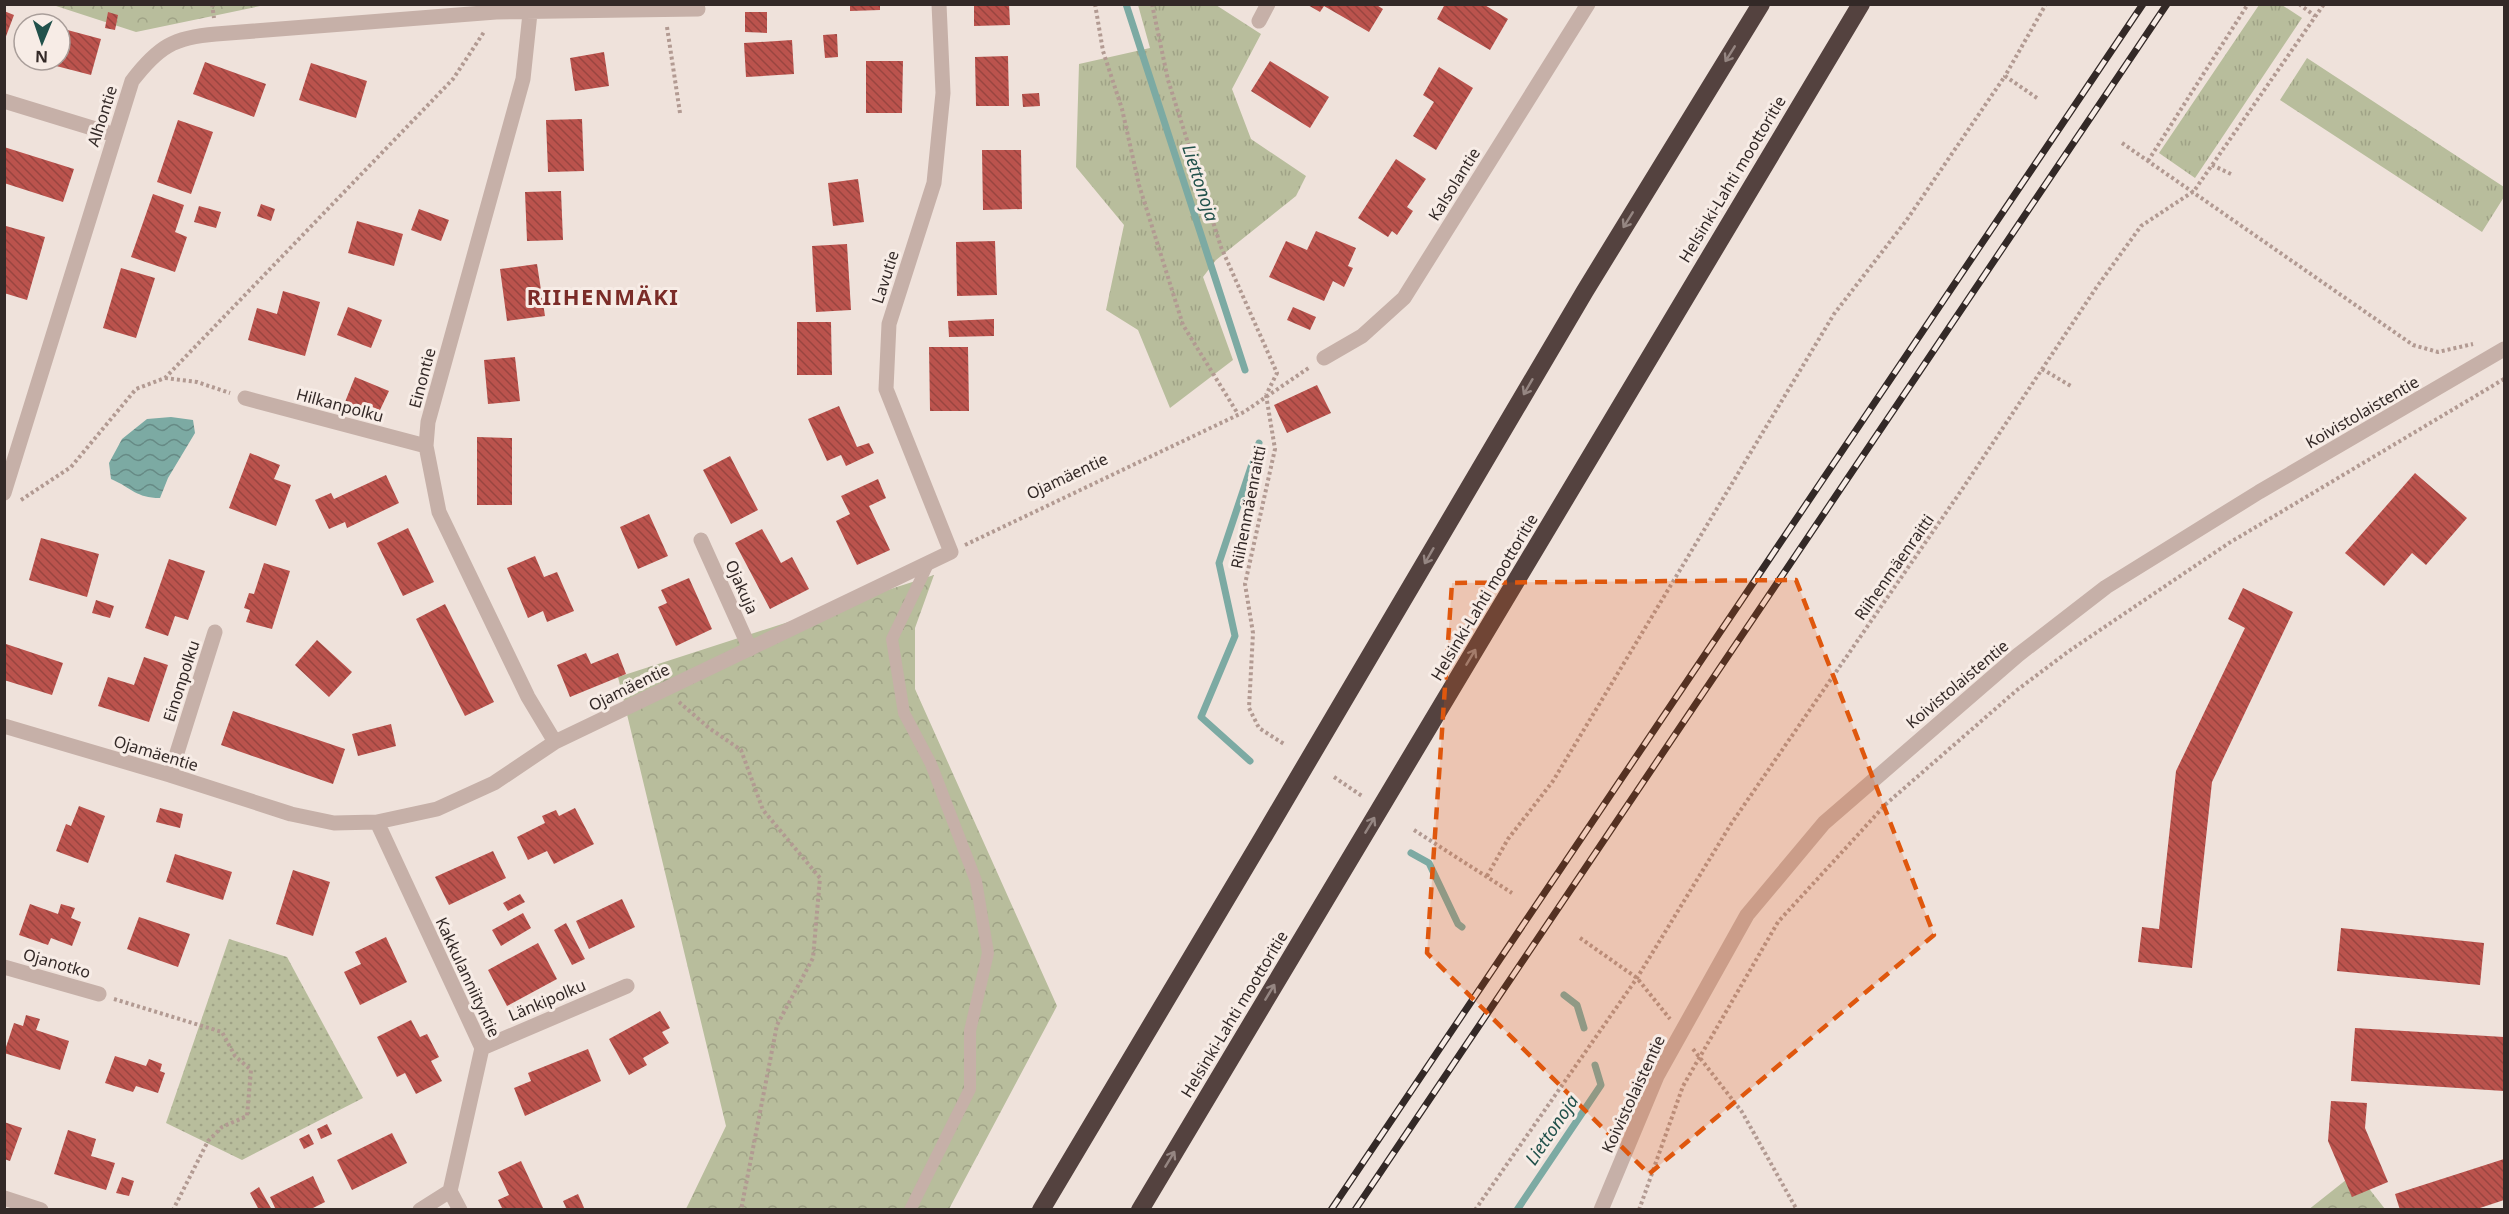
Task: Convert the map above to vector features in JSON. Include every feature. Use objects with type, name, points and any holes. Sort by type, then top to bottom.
[{"type":"highway","points":[[1041,1209],[1585,291],[1761,4]]},
{"type":"highway","name":"Helsinki-Lahti moottoritie","points":[[1140,1209],[1861,4]]},
{"type":"street","name":"Lavutie","points":[[939,4],[944,93],[934,183],[889,324],[886,389],[951,552]]},
{"type":"street","points":[[1258,21],[1268,4]]},
{"type":"street","name":"Alhontie","points":[[9,496],[132,81],[160,51],[185,36],[531,8],[698,9]]},
{"type":"street","name":"Einontie","points":[[531,8],[523,79],[429,422],[426,446],[439,512],[528,697],[555,742]]},
{"type":"street","name":"Kalsolantie","points":[[1324,358],[1362,336],[1404,298],[1582,8]]},
{"type":"street","points":[[4,101],[115,135]]},
{"type":"street","name":"Koivistolaistentie","points":[[1601,1209],[1657,1077],[1747,915],[1824,823],[2018,655],[2106,587],[2259,492],[2505,349]]},
{"type":"street","name":"Hilkanpolku","points":[[245,398],[426,446]]},
{"type":"street","name":"Ojakuja","points":[[701,540],[750,649]]},
{"type":"street","name":"Ojamäentie","points":[[4,726],[170,775],[291,814],[334,823],[376,822],[437,809],[494,783],[555,742],[951,552]]},
{"type":"street","name":"Einonpolku","points":[[170,775],[215,632]]},
{"type":"street","name":"Kakkulanniityntie","points":[[376,822],[482,1048],[450,1191]]},
{"type":"street","name":"Ojanotko","points":[[4,967],[99,994]]},
{"type":"street","name":"Länkipolku","points":[[482,1048],[627,986]]},
{"type":"street","points":[[420,1209],[450,1191],[460,1209]]},
{"type":"street","points":[[4,1197],[40,1209]]},
{"type":"lane","points":[[910,1209],[970,1089],[970,1031],[988,953],[975,881],[931,764],[904,713],[892,639],[929,562]]},
{"type":"path","points":[[1095,4],[1103,51],[1122,109],[1142,196],[1183,325],[1238,414]]},
{"type":"path","points":[[1152,4],[1168,80],[1221,247],[1277,373],[1266,396]]},
{"type":"path","points":[[1487,876],[1508,839],[1553,781],[1834,314],[1906,221],[2005,76],[2046,4]]},
{"type":"path","points":[[2148,161],[2248,4]]},
{"type":"path","points":[[2299,4],[2315,16]]},
{"type":"path","points":[[2194,191],[2324,4]]},
{"type":"path","points":[[665,10],[680,112]]},
{"type":"path","points":[[9,496],[21,500],[71,467],[136,389],[165,378],[453,80],[496,12]]},
{"type":"path","points":[[2005,76],[2037,98]]},
{"type":"path","points":[[2122,143],[2413,345],[2438,352],[2475,344]]},
{"type":"path","points":[[2212,165],[2233,175]]},
{"type":"path","name":"Riihenmäenraitti","points":[[1475,1209],[1637,978],[1731,824],[2141,226],[2194,191]]},
{"type":"path","name":"Ojamäentie","points":[[951,552],[1244,412],[1324,358]]},
{"type":"path","points":[[2042,369],[2071,386]]},
{"type":"path","points":[[165,378],[197,382],[245,398]]},
{"type":"path","points":[[1640,1209],[1683,1086],[1778,922],[1886,804],[2017,690],[2069,651],[2229,543],[2505,379]]},
{"type":"path","name":"Riihenmäenraitti","points":[[1266,396],[1275,449],[1245,584],[1253,633],[1249,708],[1258,728],[1284,744]]},
{"type":"path","points":[[665,690],[709,728],[741,750],[762,810],[820,878],[813,958],[777,1025],[741,1209]]},
{"type":"path","points":[[1334,777],[1362,796]]},
{"type":"path","points":[[1414,830],[1512,893]]},
{"type":"path","points":[[1580,938],[1637,978]]},
{"type":"path","points":[[99,994],[222,1032],[235,1056],[251,1070],[247,1116],[222,1127],[208,1141],[173,1209]]},
{"type":"path","points":[[1700,1058],[1742,1112],[1797,1209]]},
{"type":"highlighted area","points":[[1796,580],[1934,935],[1649,1174],[1427,953],[1452,583]]},
{"type":"green space","points":[[53,5],[265,5],[136,32]]},
{"type":"green space","points":[[1138,5],[1216,5],[1261,34],[1232,89],[1251,139],[1306,176],[1296,196],[1216,260],[1203,277],[1233,360],[1170,408],[1138,330],[1106,310],[1124,225],[1076,167],[1079,64],[1150,48]]},
{"type":"green space","points":[[2259,5],[2282,5],[2302,18],[2195,178],[2159,153]]},
{"type":"green space","points":[[2307,58],[2504,187],[2504,197],[2482,232],[2280,100]]},
{"type":"green space","points":[[934,575],[915,628],[915,689],[1057,1006],[949,1209],[686,1209],[726,1126],[618,677]]},
{"type":"green space","points":[[229,939],[287,957],[363,1098],[242,1160],[166,1123]]},
{"type":"green space","points":[[2356,1172],[2385,1209],[2308,1210]]},
{"type":"water","points":[[171,417],[193,420],[195,433],[168,478],[160,498],[139,494],[111,479],[109,463],[122,439],[147,419]]},
{"type":"building","points":[[850,4],[880,4],[880,10],[850,11]]},
{"type":"building","points":[[974,4],[1009,4],[1010,25],[974,26]]},
{"type":"building","points":[[1306,4],[1375,4],[1383,9],[1369,32],[1324,6],[1320,12]]},
{"type":"building","points":[[1445,4],[1483,4],[1508,19],[1490,50],[1437,19]]},
{"type":"building","points":[[4,11],[12,14],[12,20],[4,39]]},
{"type":"building","points":[[108,12],[118,15],[115,30],[105,28]]},
{"type":"building","points":[[745,12],[767,12],[767,33],[745,32]]},
{"type":"building","points":[[72,31],[101,39],[91,75],[72,70]]},
{"type":"building","points":[[837,34],[838,57],[825,58],[823,35]]},
{"type":"building","points":[[792,40],[794,74],[746,77],[744,43]]},
{"type":"building","points":[[604,52],[609,86],[575,91],[570,58]]},
{"type":"building","points":[[1008,56],[1009,106],[976,106],[975,57]]},
{"type":"building","points":[[866,61],[903,61],[902,113],[866,113]]},
{"type":"building","points":[[1270,61],[1329,97],[1310,128],[1251,91]]},
{"type":"building","points":[[205,62],[266,84],[254,117],[193,94]]},
{"type":"building","points":[[311,63],[367,81],[356,118],[299,100]]},
{"type":"building","points":[[1439,67],[1473,88],[1436,150],[1413,136],[1434,102],[1423,95]]},
{"type":"building","points":[[1039,93],[1040,106],[1023,107],[1022,94]]},
{"type":"building","points":[[582,119],[584,171],[548,172],[546,120]]},
{"type":"building","points":[[178,120],[213,132],[191,194],[157,182]]},
{"type":"building","points":[[4,147],[74,169],[63,202],[4,183]]},
{"type":"building","points":[[982,150],[1021,150],[1022,209],[983,210]]},
{"type":"building","points":[[1396,159],[1426,179],[1407,207],[1413,211],[1397,235],[1392,231],[1388,237],[1358,218]]},
{"type":"building","points":[[858,179],[864,222],[833,226],[828,183]]},
{"type":"building","points":[[561,191],[563,240],[527,241],[525,192]]},
{"type":"building","points":[[153,194],[184,205],[175,232],[187,237],[175,272],[131,257]]},
{"type":"building","points":[[261,204],[275,209],[271,221],[257,216]]},
{"type":"building","points":[[199,206],[221,212],[216,228],[194,222]]},
{"type":"building","points":[[419,209],[449,220],[441,241],[411,230]]},
{"type":"building","points":[[357,221],[403,234],[394,266],[348,253]]},
{"type":"building","points":[[6,226],[45,237],[27,300],[4,293]]},
{"type":"building","points":[[1316,231],[1356,248],[1348,266],[1353,268],[1344,287],[1333,281],[1324,301],[1269,277],[1286,241],[1307,250]]},
{"type":"building","points":[[995,241],[997,295],[957,296],[956,242]]},
{"type":"building","points":[[847,244],[851,310],[816,312],[812,246]]},
{"type":"building","points":[[537,264],[545,316],[507,321],[500,269]]},
{"type":"building","points":[[121,268],[155,278],[136,338],[103,328]]},
{"type":"building","points":[[283,291],[320,302],[305,356],[248,340],[257,308],[277,314]]},
{"type":"building","points":[[348,307],[382,320],[371,348],[337,335]]},
{"type":"building","points":[[1293,307],[1316,317],[1310,330],[1287,320]]},
{"type":"building","points":[[994,319],[994,336],[949,337],[948,321]]},
{"type":"building","points":[[797,322],[831,322],[832,375],[797,375]]},
{"type":"building","points":[[929,347],[968,347],[969,411],[930,411]]},
{"type":"building","points":[[515,357],[520,401],[488,404],[484,360]]},
{"type":"building","points":[[355,377],[389,391],[380,410],[365,404],[361,415],[343,407]]},
{"type":"building","points":[[1317,385],[1331,413],[1287,433],[1274,405]]},
{"type":"building","points":[[839,406],[857,447],[869,443],[874,453],[846,466],[841,455],[827,461],[808,419]]},
{"type":"building","points":[[477,437],[512,438],[512,505],[477,505]]},
{"type":"building","points":[[250,453],[280,465],[274,479],[291,485],[276,526],[229,508]]},
{"type":"building","points":[[730,456],[758,510],[731,524],[703,470]]},
{"type":"building","points":[[2415,473],[2467,518],[2426,565],[2412,553],[2384,586],[2345,553]]},
{"type":"building","points":[[386,475],[399,503],[347,528],[345,522],[329,529],[315,500],[331,493],[334,499]]},
{"type":"building","points":[[878,479],[886,498],[869,506],[890,550],[857,565],[836,521],[850,514],[841,496]]},
{"type":"building","points":[[649,514],[668,556],[638,569],[620,527]]},
{"type":"building","points":[[408,528],[434,582],[403,596],[377,543]]},
{"type":"building","points":[[762,529],[781,563],[792,557],[809,589],[770,609],[735,543]]},
{"type":"building","points":[[41,538],[99,554],[87,597],[29,580]]},
{"type":"building","points":[[535,556],[544,577],[557,572],[574,611],[547,622],[543,611],[528,618],[507,568]]},
{"type":"building","points":[[169,559],[205,571],[188,620],[175,616],[168,636],[145,628]]},
{"type":"building","points":[[264,563],[290,571],[272,629],[246,622],[250,610],[244,608],[249,593],[254,594]]},
{"type":"building","points":[[689,578],[712,629],[676,646],[658,607],[667,603],[661,590]]},
{"type":"building","points":[[2243,588],[2293,612],[2212,782],[2192,968],[2138,962],[2142,927],[2159,929],[2176,771],[2245,628],[2228,619]]},
{"type":"building","points":[[96,600],[114,606],[110,618],[92,613]]},
{"type":"building","points":[[445,604],[494,702],[465,716],[416,619]]},
{"type":"building","points":[[317,640],[352,672],[329,697],[295,665]]},
{"type":"building","points":[[6,644],[63,663],[52,695],[4,680]]},
{"type":"building","points":[[586,653],[591,664],[618,653],[626,674],[570,697],[557,665]]},
{"type":"building","points":[[144,657],[168,665],[149,722],[98,706],[108,677],[134,685]]},
{"type":"building","points":[[233,711],[345,749],[333,784],[221,745]]},
{"type":"building","points":[[391,724],[396,746],[358,756],[352,734]]},
{"type":"building","points":[[79,806],[105,816],[88,863],[56,851],[66,824],[71,826]]},
{"type":"building","points":[[160,808],[183,814],[180,828],[156,822]]},
{"type":"building","points":[[575,808],[594,844],[554,864],[547,851],[528,860],[517,837],[545,823],[542,816],[556,810],[559,816]]},
{"type":"building","points":[[493,851],[506,878],[449,905],[435,877]]},
{"type":"building","points":[[175,854],[232,872],[223,900],[166,882]]},
{"type":"building","points":[[293,870],[330,882],[313,936],[276,924]]},
{"type":"building","points":[[520,894],[525,902],[508,911],[503,903]]},
{"type":"building","points":[[622,899],[635,927],[589,949],[576,921]]},
{"type":"building","points":[[30,904],[58,914],[61,904],[75,908],[71,918],[81,922],[72,946],[51,938],[48,945],[19,935]]},
{"type":"building","points":[[523,913],[531,928],[501,946],[492,930]]},
{"type":"building","points":[[139,917],[190,934],[178,967],[127,949]]},
{"type":"building","points":[[566,923],[585,959],[572,965],[554,930]]},
{"type":"building","points":[[2341,928],[2484,943],[2480,985],[2337,971]]},
{"type":"building","points":[[386,937],[407,982],[360,1005],[344,972],[361,964],[355,952]]},
{"type":"building","points":[[538,943],[557,979],[507,1006],[488,970]]},
{"type":"building","points":[[660,1011],[670,1028],[662,1032],[669,1043],[643,1058],[647,1065],[629,1075],[609,1039]]},
{"type":"building","points":[[26,1015],[40,1019],[36,1030],[69,1041],[60,1070],[4,1053],[14,1023],[23,1026]]},
{"type":"building","points":[[411,1020],[420,1037],[427,1034],[439,1057],[431,1061],[442,1081],[416,1094],[405,1073],[397,1077],[377,1037]]},
{"type":"building","points":[[2355,1028],[2504,1037],[2504,1091],[2351,1081]]},
{"type":"building","points":[[588,1049],[601,1081],[525,1116],[514,1088],[531,1081],[528,1073]]},
{"type":"building","points":[[115,1056],[146,1066],[149,1059],[162,1064],[160,1071],[165,1073],[158,1093],[136,1086],[133,1092],[105,1083]]},
{"type":"building","points":[[2331,1101],[2367,1103],[2365,1128],[2388,1182],[2352,1197],[2328,1141]]},
{"type":"building","points":[[4,1122],[22,1128],[10,1161],[4,1159]]},
{"type":"building","points":[[327,1124],[332,1134],[321,1139],[317,1129]]},
{"type":"building","points":[[68,1130],[96,1139],[91,1156],[115,1163],[106,1190],[54,1174]]},
{"type":"building","points":[[392,1133],[407,1163],[352,1190],[337,1160]]},
{"type":"building","points":[[309,1134],[314,1144],[304,1149],[299,1139]]},
{"type":"building","points":[[2504,1159],[2504,1200],[2474,1210],[2400,1210],[2395,1194]]},
{"type":"building","points":[[521,1161],[544,1210],[503,1210],[498,1200],[509,1195],[498,1172]]},
{"type":"building","points":[[313,1176],[325,1202],[309,1210],[276,1210],[270,1197]]},
{"type":"building","points":[[122,1177],[134,1181],[129,1196],[116,1193]]},
{"type":"building","points":[[259,1187],[272,1210],[259,1210],[250,1193]]},
{"type":"building","points":[[578,1194],[585,1210],[567,1210],[563,1201]]},
{"type":"waterway","name":"Liettonoja","points":[[1126,4],[1245,370]]},
{"type":"waterway","name":"Liettonoja","points":[[1250,761],[1201,717],[1235,636],[1219,563],[1259,443]]},
{"type":"waterway","name":"Liettonoja","points":[[1411,853],[1429,863],[1458,924],[1462,927]]},
{"type":"waterway","name":"Liettonoja","points":[[1564,995],[1577,1005],[1584,1028]]},
{"type":"waterway","name":"Liettonoja","points":[[1517,1210],[1601,1085],[1595,1065]]},
{"type":"railway","points":[[1331,1210],[2143,4]]},
{"type":"railway","points":[[1355,1210],[2167,4]]},
{"type":"district","name":"RIIHENMÄKI","points":[[603,297]]}]
